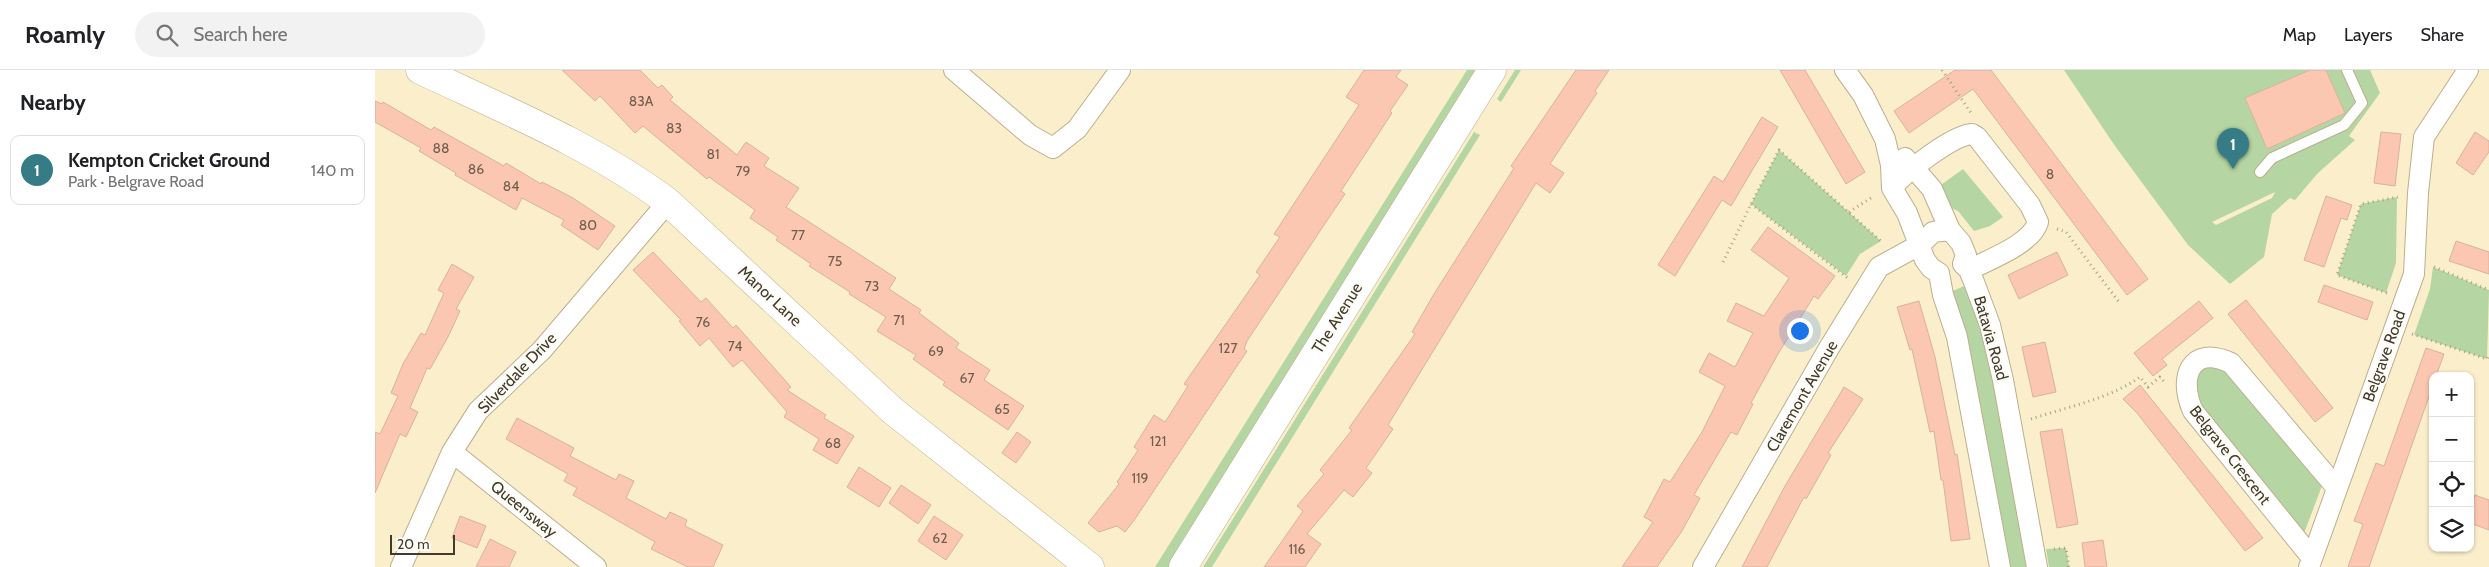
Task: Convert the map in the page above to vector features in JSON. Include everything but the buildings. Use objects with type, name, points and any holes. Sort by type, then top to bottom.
[{"type":"street","points":[[954,70],[1030,135],[1053,148],[1077,130],[1120,70]]},
{"type":"street","name":"The Avenue","points":[[1183,567],[1491,70]]},
{"type":"street","name":"Batavia Road","points":[[1845,70],[1863,95],[1885,139],[1891,165],[1892,186],[1921,244],[1921,252],[1931,268],[1939,273],[1943,296],[1957,337],[2001,567]]},
{"type":"street","name":"Belgrave Road","points":[[2310,562],[2414,274],[2418,193],[2424,137],[2468,70]]},
{"type":"street","name":"Manor Lane","points":[[435,73],[573,143],[635,178],[668,202],[893,411],[1091,567]]},
{"type":"street","points":[[1892,186],[1903,175],[1959,136],[1972,134],[1981,142],[2030,205],[2038,222],[2036,228],[2026,239],[1966,267],[1952,272],[1939,273]]},
{"type":"street","name":"Batavia Road","points":[[1885,139],[1915,167],[1932,189],[1950,230],[1963,247],[1966,255],[1966,267],[1990,325],[2011,425],[2037,567]]},
{"type":"street","name":"Silverdale Drive","points":[[401,567],[452,452],[479,411],[542,350],[668,202]]},
{"type":"street","points":[[1921,244],[1933,232],[1950,230]]},
{"type":"street","name":"Claremont Avenue","points":[[1703,567],[1863,291],[1879,267],[1895,256],[1921,244]]},
{"type":"street","name":"Belgrave Crescent","points":[[2310,562],[2193,411],[2187,398],[2186,386],[2188,372],[2194,362],[2206,356],[2220,358],[2231,363],[2336,487]]},
{"type":"street","name":"Queensway","points":[[452,452],[596,567]]},
{"type":"lane","points":[[2260,172],[2272,158],[2344,124],[2362,103],[2347,70]]},
{"type":"path","points":[[1942,70],[1971,113],[1972,134]]},
{"type":"path","points":[[1723,262],[1779,150],[1895,256]]},
{"type":"path","points":[[1849,212],[1892,186]]},
{"type":"path","points":[[2404,300],[2337,275],[2361,204],[2418,193]]},
{"type":"path","points":[[1751,204],[1863,291]]},
{"type":"path","points":[[2038,222],[2066,232],[2119,302]]},
{"type":"path","points":[[2415,259],[2489,290]]},
{"type":"path","points":[[2394,328],[2487,359],[2489,354]]},
{"type":"path","points":[[2011,425],[2100,397],[2128,385],[2140,377],[2148,386],[2160,377],[2193,411]]},
{"type":"green space","points":[[1467,70],[1481,70],[1174,567],[1155,567]]},
{"type":"green space","points":[[1515,70],[1521,70],[1501,102],[1497,99]]},
{"type":"green space","points":[[2064,70],[2370,70],[2380,93],[2349,136],[2355,140],[2318,173],[2295,200],[2290,198],[2272,214],[2264,257],[2230,284],[2188,245],[2115,146]],"holes":[[[2275,192],[2272,198],[2216,225],[2212,222]]]},
{"type":"green space","points":[[1474,132],[1480,135],[1212,567],[1203,567]]},
{"type":"green space","points":[[1779,150],[1881,241],[1860,254],[1846,276],[1751,204]]},
{"type":"green space","points":[[1963,169],[2003,217],[1990,226],[1974,231],[1958,211],[1947,206],[1938,187]]},
{"type":"green space","points":[[2397,197],[2396,263],[2386,293],[2337,275],[2361,204]]},
{"type":"green space","points":[[2433,267],[2489,290],[2487,359],[2414,335],[2430,289]]},
{"type":"green space","points":[[1974,282],[2037,567],[2005,567],[1943,295]]},
{"type":"green space","points":[[2220,357],[2326,475],[2300,544],[2186,386],[2188,372]]},
{"type":"green space","points":[[2066,548],[2069,567],[2049,567],[2046,549]]},
{"type":"place","name":"Kempton Cricket Ground","points":[[2233,169]]}]
